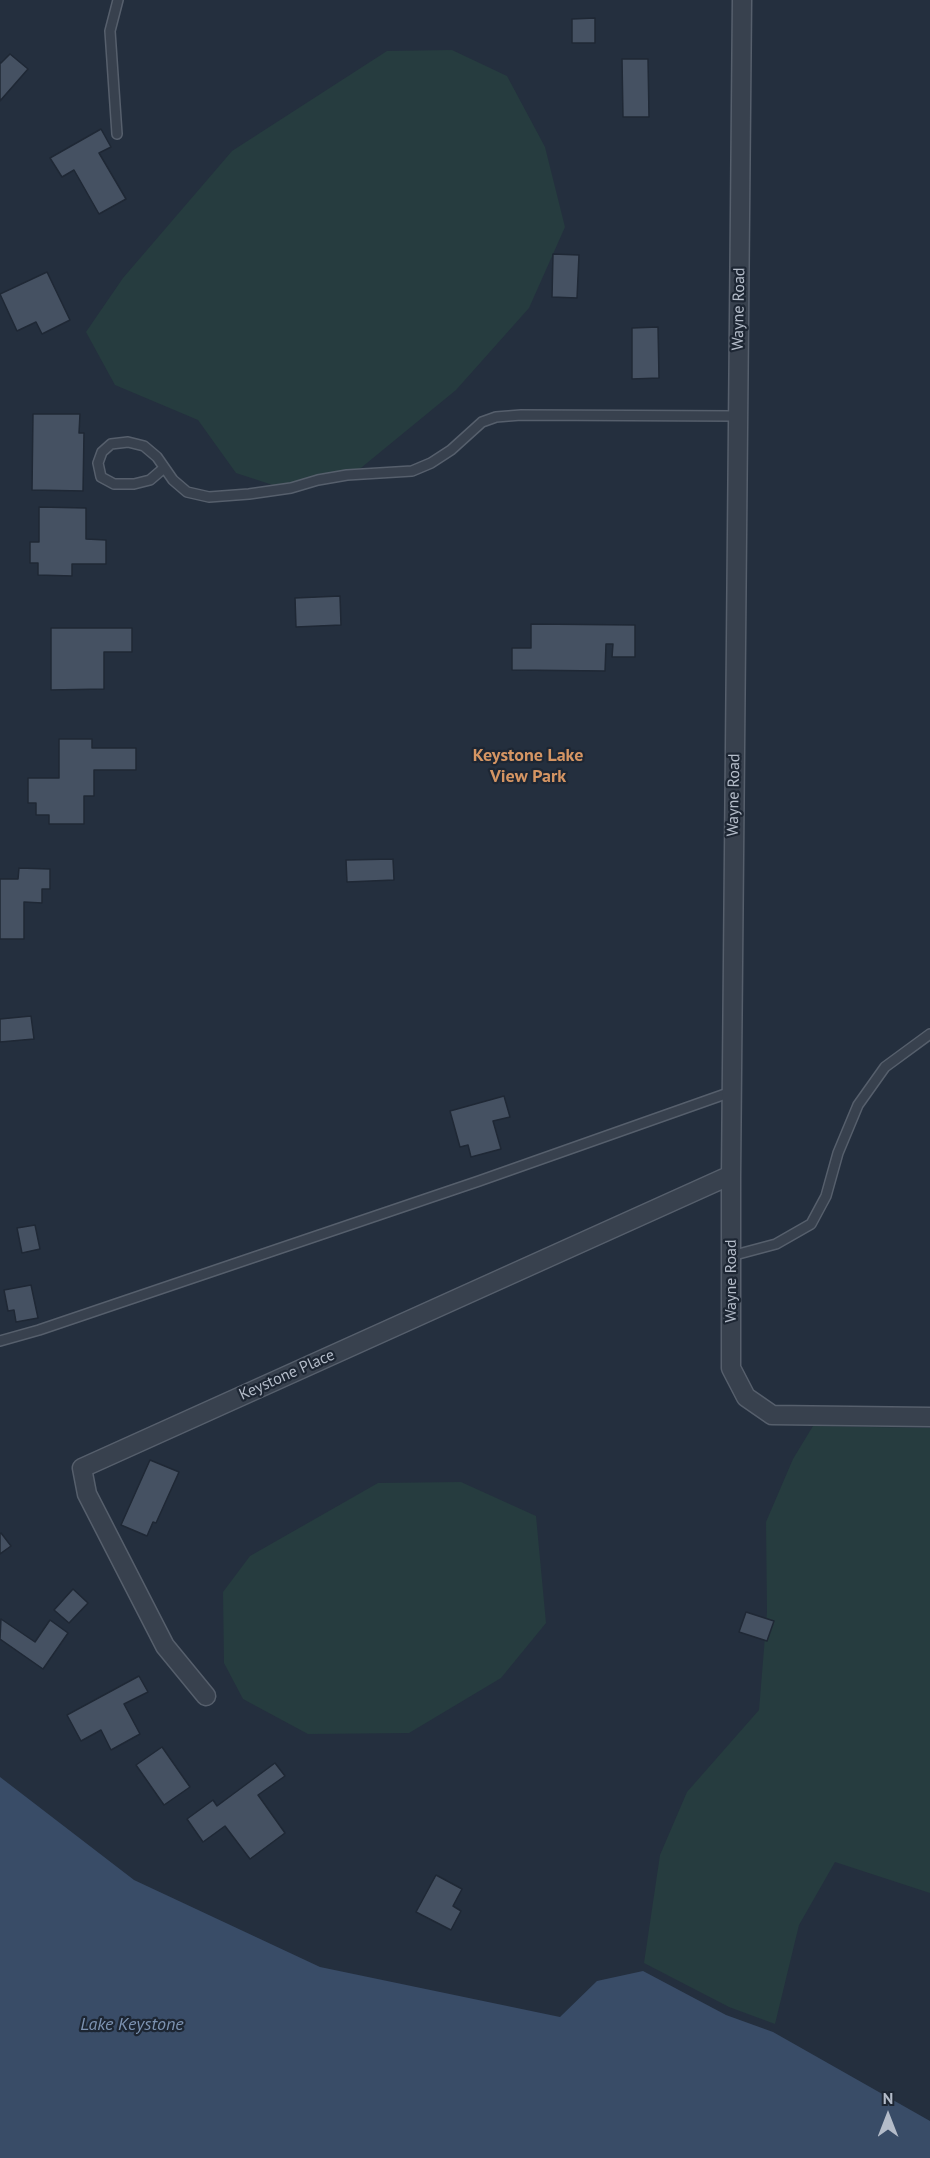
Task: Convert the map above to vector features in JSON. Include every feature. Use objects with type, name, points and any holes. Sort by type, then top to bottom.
[{"type":"street","name":"Wayne Road","points":[[742,0],[731,1175],[732,1368],[746,1397],[772,1415],[930,1417]]},
{"type":"street","name":"Keystone Place","points":[[206,1695],[165,1646],[87,1494],[82,1468],[731,1175]]},
{"type":"lane","points":[[117,134],[110,31],[118,0]]},
{"type":"lane","points":[[164,468],[150,480],[134,484],[114,484],[101,477],[98,463],[102,452],[111,444],[128,442],[144,446],[157,457],[173,480],[188,492],[209,497],[291,488],[318,480],[347,476],[412,471],[431,463],[451,450],[482,422],[496,417],[521,415],[738,416]]},
{"type":"lane","points":[[731,1256],[776,1245],[811,1224],[826,1196],[838,1153],[858,1105],[885,1067],[930,1034]]},
{"type":"lane","points":[[0,1341],[39,1330],[445,1193],[732,1092]]},
{"type":"green space","points":[[452,50],[507,76],[545,147],[565,227],[529,308],[456,390],[356,472],[291,491],[236,473],[198,420],[115,385],[86,332],[123,278],[232,151],[387,51]]},
{"type":"green space","points":[[813,1426],[930,1428],[930,1893],[835,1862],[799,1925],[775,2024],[729,2007],[644,1963],[660,1855],[687,1792],[759,1710],[767,1612],[766,1522],[793,1459]]},
{"type":"green space","points":[[461,1482],[536,1516],[546,1623],[501,1678],[409,1733],[308,1734],[243,1699],[224,1663],[223,1592],[250,1556],[378,1483]]},
{"type":"water","name":"Lake Keystone","points":[[0,1777],[134,1880],[320,1967],[560,2017],[597,1981],[643,1971],[726,2015],[773,2032],[930,2121],[930,2158],[0,2158]]},
{"type":"building","points":[[595,18],[595,43],[572,43],[572,19]]},
{"type":"building","points":[[10,54],[28,69],[0,101],[0,62]]},
{"type":"building","points":[[622,59],[648,59],[649,117],[623,117]]},
{"type":"building","points":[[101,129],[111,147],[99,153],[126,199],[99,214],[74,170],[62,177],[50,158]]},
{"type":"building","points":[[553,254],[579,255],[577,298],[552,297]]},
{"type":"building","points":[[47,272],[70,320],[42,334],[36,322],[17,331],[0,294]]},
{"type":"building","points":[[658,327],[659,378],[632,379],[632,328]]},
{"type":"building","points":[[33,414],[80,414],[79,433],[84,433],[83,491],[32,490]]},
{"type":"building","points":[[39,507],[86,508],[86,539],[106,540],[106,564],[72,564],[72,576],[38,575],[38,563],[30,563],[30,542],[39,542]]},
{"type":"building","points":[[340,596],[341,625],[296,627],[295,598]]},
{"type":"building","points":[[531,624],[635,625],[635,657],[612,657],[613,644],[606,644],[605,671],[512,670],[512,648],[531,648]]},
{"type":"building","points":[[51,628],[132,628],[132,652],[104,652],[104,689],[51,690]]},
{"type":"building","points":[[59,739],[92,739],[92,748],[136,748],[136,770],[94,770],[94,796],[84,796],[84,824],[49,824],[49,815],[36,815],[36,803],[28,803],[28,778],[59,778]]},
{"type":"building","points":[[393,859],[394,880],[347,882],[346,860]]},
{"type":"building","points":[[19,868],[50,869],[50,889],[42,889],[42,903],[24,902],[24,939],[0,939],[0,879],[18,879]]},
{"type":"building","points":[[31,1016],[34,1039],[0,1042],[0,1019]]},
{"type":"building","points":[[504,1096],[510,1117],[493,1121],[501,1149],[471,1157],[468,1145],[460,1147],[450,1111]]},
{"type":"building","points":[[35,1225],[40,1249],[22,1253],[17,1228]]},
{"type":"building","points":[[31,1285],[38,1318],[16,1322],[14,1310],[8,1311],[4,1290]]},
{"type":"building","points":[[150,1460],[179,1472],[156,1523],[153,1522],[147,1536],[121,1525]]},
{"type":"building","points":[[0,1534],[11,1546],[0,1554]]},
{"type":"building","points":[[73,1589],[88,1603],[69,1623],[54,1610]]},
{"type":"building","points":[[746,1612],[774,1621],[767,1641],[739,1632]]},
{"type":"building","points":[[1,1619],[35,1642],[50,1620],[68,1633],[43,1669],[0,1639]]},
{"type":"building","points":[[139,1676],[148,1692],[124,1704],[140,1734],[111,1750],[101,1730],[81,1741],[67,1715]]},
{"type":"building","points":[[162,1747],[190,1787],[164,1805],[136,1765]]},
{"type":"building","points":[[275,1763],[285,1776],[258,1795],[285,1833],[250,1859],[225,1826],[203,1842],[187,1819],[213,1800],[217,1806]]},
{"type":"building","points":[[436,1875],[462,1889],[453,1906],[461,1911],[451,1930],[416,1912]]},
{"type":"district","name":"Keystone Lake View Park","points":[[528,766]]}]
